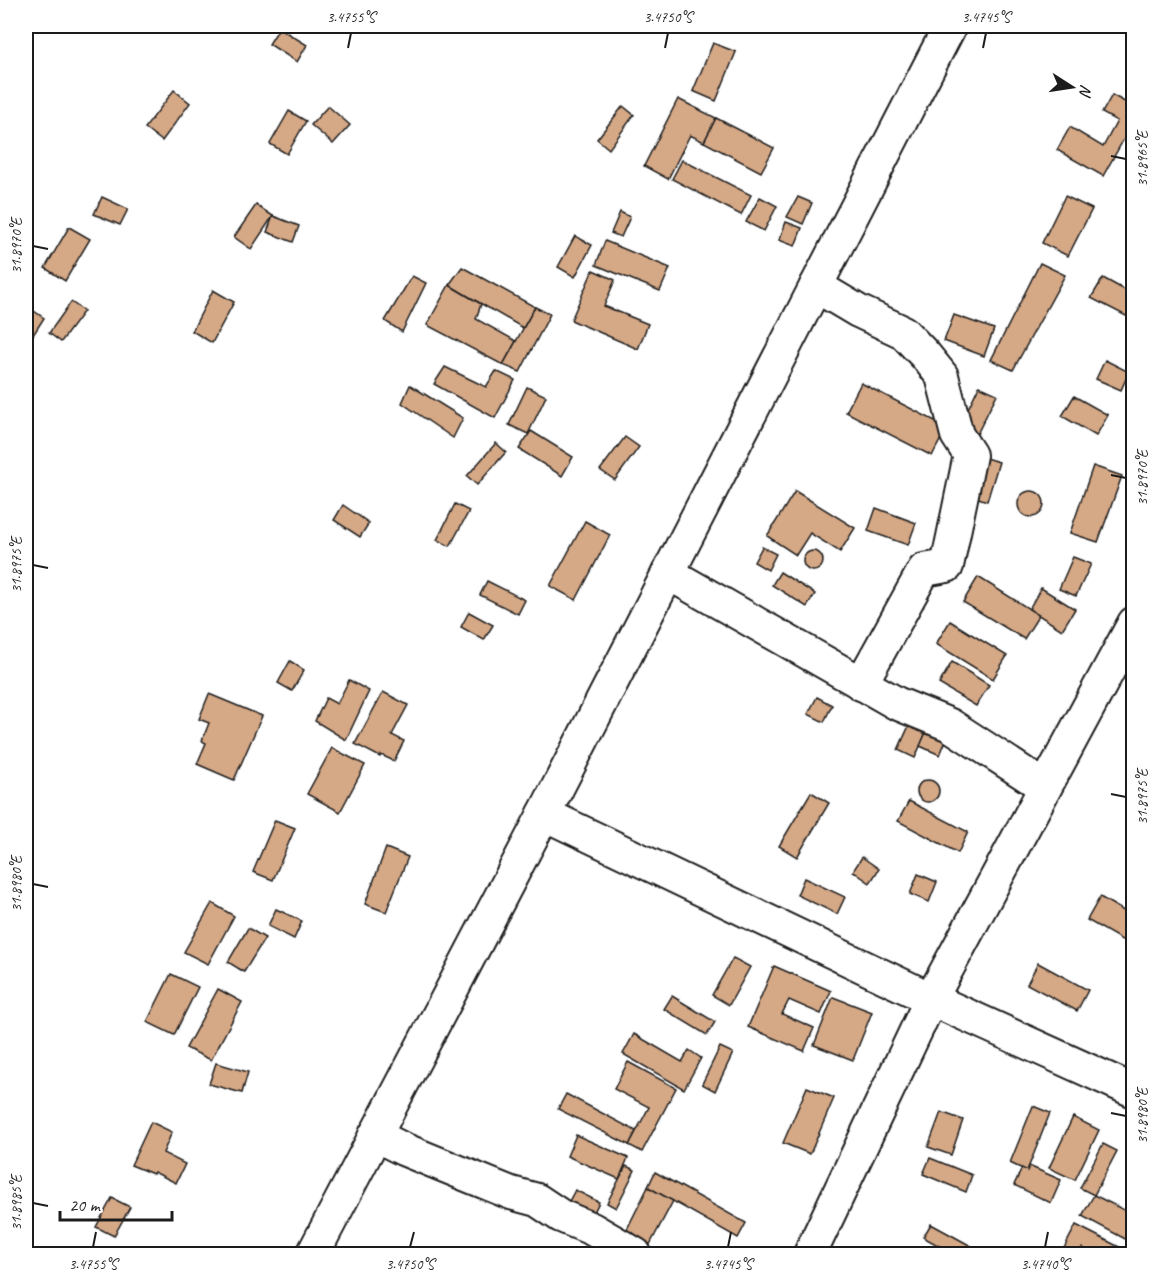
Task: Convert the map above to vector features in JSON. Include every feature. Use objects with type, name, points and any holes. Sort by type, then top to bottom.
[{"type":"street","points":[[313,1254],[544,814],[950,26]]},
{"type":"street","points":[[816,286],[858,311],[903,332],[925,355],[942,376],[957,435],[970,455],[947,566],[924,570],[861,684]]},
{"type":"street","points":[[668,573],[896,703],[950,725],[1045,787]]},
{"type":"street","points":[[810,1254],[931,999],[1045,787],[1126,656],[1134,623]]},
{"type":"street","points":[[544,814],[931,999],[1134,1091]]},
{"type":"street","points":[[375,1135],[403,1149],[511,1193],[537,1200],[561,1216],[635,1254]]},
{"type":"building","points":[[674,26],[691,26],[685,34]]},
{"type":"building","points":[[1116,26],[1134,26],[1134,34]]},
{"type":"building","points":[[279,28],[307,45],[297,62],[269,44]]},
{"type":"building","points":[[713,43],[736,52],[716,101],[693,91]]},
{"type":"building","points":[[1134,75],[1134,96],[1125,91]]},
{"type":"building","points":[[174,90],[190,103],[162,141],[145,128]]},
{"type":"building","points":[[1112,95],[1134,107],[1134,121],[1103,176],[1057,150],[1070,127],[1103,147],[1117,121],[1102,113]]},
{"type":"building","points":[[678,99],[716,118],[704,142],[690,135],[668,179],[644,166]]},
{"type":"building","points":[[328,106],[350,125],[333,144],[311,125]]},
{"type":"building","points":[[623,106],[634,115],[609,149],[597,139]]},
{"type":"building","points":[[289,111],[306,121],[287,154],[270,144]]},
{"type":"building","points":[[716,118],[774,148],[761,172],[704,142]]},
{"type":"building","points":[[682,160],[751,195],[741,215],[672,179]]},
{"type":"building","points":[[1065,196],[1092,209],[1068,256],[1042,243]]},
{"type":"building","points":[[102,197],[128,209],[120,225],[94,214]]},
{"type":"building","points":[[760,197],[777,206],[764,231],[746,222]]},
{"type":"building","points":[[798,197],[812,203],[803,224],[787,217]]},
{"type":"building","points":[[256,205],[273,216],[251,249],[234,237]]},
{"type":"building","points":[[620,212],[630,217],[621,237],[611,233]]},
{"type":"building","points":[[273,216],[299,226],[293,242],[267,232]]},
{"type":"building","points":[[786,222],[802,228],[795,246],[779,240]]},
{"type":"building","points":[[69,227],[90,239],[65,281],[45,268]]},
{"type":"building","points":[[575,236],[592,245],[575,277],[558,267]]},
{"type":"building","points":[[605,241],[670,268],[660,291],[596,265]]},
{"type":"building","points":[[1040,263],[1065,275],[1013,370],[991,360]]},
{"type":"building","points":[[462,267],[535,307],[523,328],[449,285]]},
{"type":"building","points":[[593,270],[615,280],[604,306],[648,324],[638,349],[571,320]]},
{"type":"building","points":[[412,276],[426,283],[402,332],[385,321]]},
{"type":"building","points":[[1103,278],[1134,295],[1134,320],[1091,298]]},
{"type":"building","points":[[449,285],[481,304],[476,319],[516,341],[503,365],[427,325]]},
{"type":"building","points":[[213,290],[234,302],[212,343],[192,331]]},
{"type":"building","points":[[71,302],[84,311],[61,342],[49,333]]},
{"type":"building","points":[[535,307],[550,314],[520,372],[503,365]]},
{"type":"building","points":[[31,309],[44,318],[26,346],[26,317]]},
{"type":"building","points":[[954,315],[994,329],[984,356],[944,341]]},
{"type":"building","points":[[1105,360],[1129,372],[1121,390],[1096,379]]},
{"type":"building","points":[[445,367],[486,387],[496,371],[515,380],[495,418],[434,384]]},
{"type":"building","points":[[861,383],[947,427],[932,456],[846,412]]},
{"type":"building","points":[[410,385],[463,418],[453,438],[402,403]]},
{"type":"building","points":[[979,386],[997,394],[976,436],[959,427]]},
{"type":"building","points":[[527,387],[546,396],[528,434],[509,425]]},
{"type":"building","points":[[1074,396],[1108,415],[1096,436],[1062,416]]},
{"type":"building","points":[[531,431],[573,457],[562,476],[519,449]]},
{"type":"building","points":[[625,437],[639,447],[615,480],[600,470]]},
{"type":"building","points":[[496,443],[506,452],[477,485],[467,476]]},
{"type":"building","points":[[982,457],[999,462],[987,501],[970,495]]},
{"type":"building","points":[[1093,466],[1122,476],[1098,542],[1070,533]]},
{"type":"building","points":[[795,491],[855,528],[840,552],[810,533],[796,555],[767,536]]},
{"type":"building","points":[[1031,491],[1040,495],[1044,504],[1040,513],[1031,517],[1022,513],[1018,504],[1022,495]]},
{"type":"building","points":[[455,504],[469,511],[450,546],[437,540]]},
{"type":"building","points":[[343,505],[369,523],[360,537],[334,520]]},
{"type":"building","points":[[876,508],[916,523],[908,545],[868,531]]},
{"type":"building","points":[[585,521],[610,535],[576,600],[550,586]]},
{"type":"building","points":[[762,547],[776,554],[768,570],[754,562]]},
{"type":"building","points":[[813,551],[820,554],[823,561],[820,568],[813,571],[806,568],[803,561],[806,554]]},
{"type":"building","points":[[1073,557],[1091,564],[1076,596],[1059,589]]},
{"type":"building","points":[[780,572],[815,594],[807,607],[772,585]]},
{"type":"building","points":[[978,577],[1039,615],[1024,639],[963,602]]},
{"type":"building","points":[[487,581],[525,600],[518,614],[480,595]]},
{"type":"building","points":[[1041,588],[1075,609],[1062,630],[1029,609]]},
{"type":"building","points":[[469,612],[493,625],[484,640],[461,627]]},
{"type":"building","points":[[950,621],[1007,656],[993,679],[936,644]]},
{"type":"building","points":[[290,661],[304,670],[292,691],[278,683]]},
{"type":"building","points":[[952,662],[989,685],[976,706],[939,684]]},
{"type":"building","points":[[349,680],[369,691],[346,740],[315,721],[326,698],[337,704]]},
{"type":"building","points":[[383,692],[408,705],[392,735],[404,741],[394,761],[381,755],[380,757],[355,744]]},
{"type":"building","points":[[209,694],[262,716],[234,780],[197,764],[206,743],[202,741],[209,723],[199,719]]},
{"type":"building","points":[[817,697],[832,705],[824,722],[808,714]]},
{"type":"building","points":[[913,717],[930,723],[915,758],[898,750]]},
{"type":"building","points":[[930,723],[949,733],[940,755],[920,746]]},
{"type":"building","points":[[332,748],[365,765],[340,812],[307,794]]},
{"type":"building","points":[[928,780],[936,783],[939,791],[936,799],[928,802],[920,799],[917,791],[920,783]]},
{"type":"building","points":[[811,792],[829,803],[797,857],[779,846]]},
{"type":"building","points":[[909,801],[968,832],[958,853],[898,821]]},
{"type":"building","points":[[275,820],[295,828],[273,880],[253,872]]},
{"type":"building","points":[[386,848],[408,857],[386,912],[365,904]]},
{"type":"building","points":[[862,857],[879,869],[870,883],[853,871]]},
{"type":"building","points":[[918,874],[937,882],[929,902],[910,894]]},
{"type":"building","points":[[804,878],[845,897],[837,914],[797,895]]},
{"type":"building","points":[[1100,897],[1134,917],[1134,947],[1087,920]]},
{"type":"building","points":[[212,903],[234,916],[208,964],[184,952]]},
{"type":"building","points":[[276,909],[302,921],[294,939],[268,926]]},
{"type":"building","points":[[248,928],[265,938],[244,972],[228,962]]},
{"type":"building","points":[[733,958],[750,967],[729,1005],[712,995]]},
{"type":"building","points":[[1038,963],[1088,990],[1077,1011],[1027,984]]},
{"type":"building","points":[[774,966],[831,991],[821,1014],[789,1000],[782,1014],[814,1028],[804,1051],[748,1027]]},
{"type":"building","points":[[171,974],[198,987],[174,1035],[147,1022]]},
{"type":"building","points":[[218,989],[242,1002],[211,1060],[186,1048]]},
{"type":"building","points":[[672,996],[715,1022],[707,1035],[664,1009]]},
{"type":"building","points":[[833,997],[872,1012],[853,1060],[814,1045]]},
{"type":"building","points":[[634,1034],[682,1062],[689,1050],[701,1058],[684,1089],[623,1054]]},
{"type":"building","points":[[720,1047],[733,1053],[715,1091],[702,1084]]},
{"type":"building","points":[[628,1062],[676,1088],[642,1152],[629,1145],[649,1107],[614,1089]]},
{"type":"building","points":[[216,1063],[248,1072],[242,1093],[209,1084]]},
{"type":"building","points":[[807,1087],[834,1098],[810,1154],[783,1143]]},
{"type":"building","points":[[566,1094],[636,1131],[629,1145],[558,1109]]},
{"type":"building","points":[[1033,1106],[1050,1113],[1027,1171],[1010,1163]]},
{"type":"building","points":[[941,1112],[963,1120],[951,1155],[928,1147]]},
{"type":"building","points":[[1073,1117],[1099,1130],[1075,1180],[1049,1168]]},
{"type":"building","points":[[151,1122],[172,1132],[163,1153],[185,1164],[176,1183],[154,1172],[153,1174],[131,1165]]},
{"type":"building","points":[[576,1135],[628,1158],[619,1179],[567,1156]]},
{"type":"building","points":[[1103,1144],[1117,1151],[1094,1195],[1080,1188]]},
{"type":"building","points":[[930,1158],[972,1175],[966,1192],[923,1174]]},
{"type":"building","points":[[626,1166],[635,1170],[616,1208],[607,1203]]},
{"type":"building","points":[[1029,1166],[1061,1180],[1051,1203],[1014,1185],[1022,1168],[1027,1171]]},
{"type":"building","points":[[655,1172],[746,1223],[738,1238],[648,1187]]},
{"type":"building","points":[[648,1187],[673,1201],[647,1250],[622,1239]]},
{"type":"building","points":[[575,1190],[599,1202],[590,1220],[566,1207]]},
{"type":"building","points":[[1094,1195],[1134,1215],[1134,1228],[1127,1240],[1082,1216]]},
{"type":"building","points":[[112,1198],[130,1207],[114,1236],[96,1227]]},
{"type":"building","points":[[931,1224],[984,1253],[954,1254],[923,1237]]},
{"type":"building","points":[[1076,1225],[1133,1254],[1095,1254],[1082,1248],[1079,1254],[1061,1254]]}]
